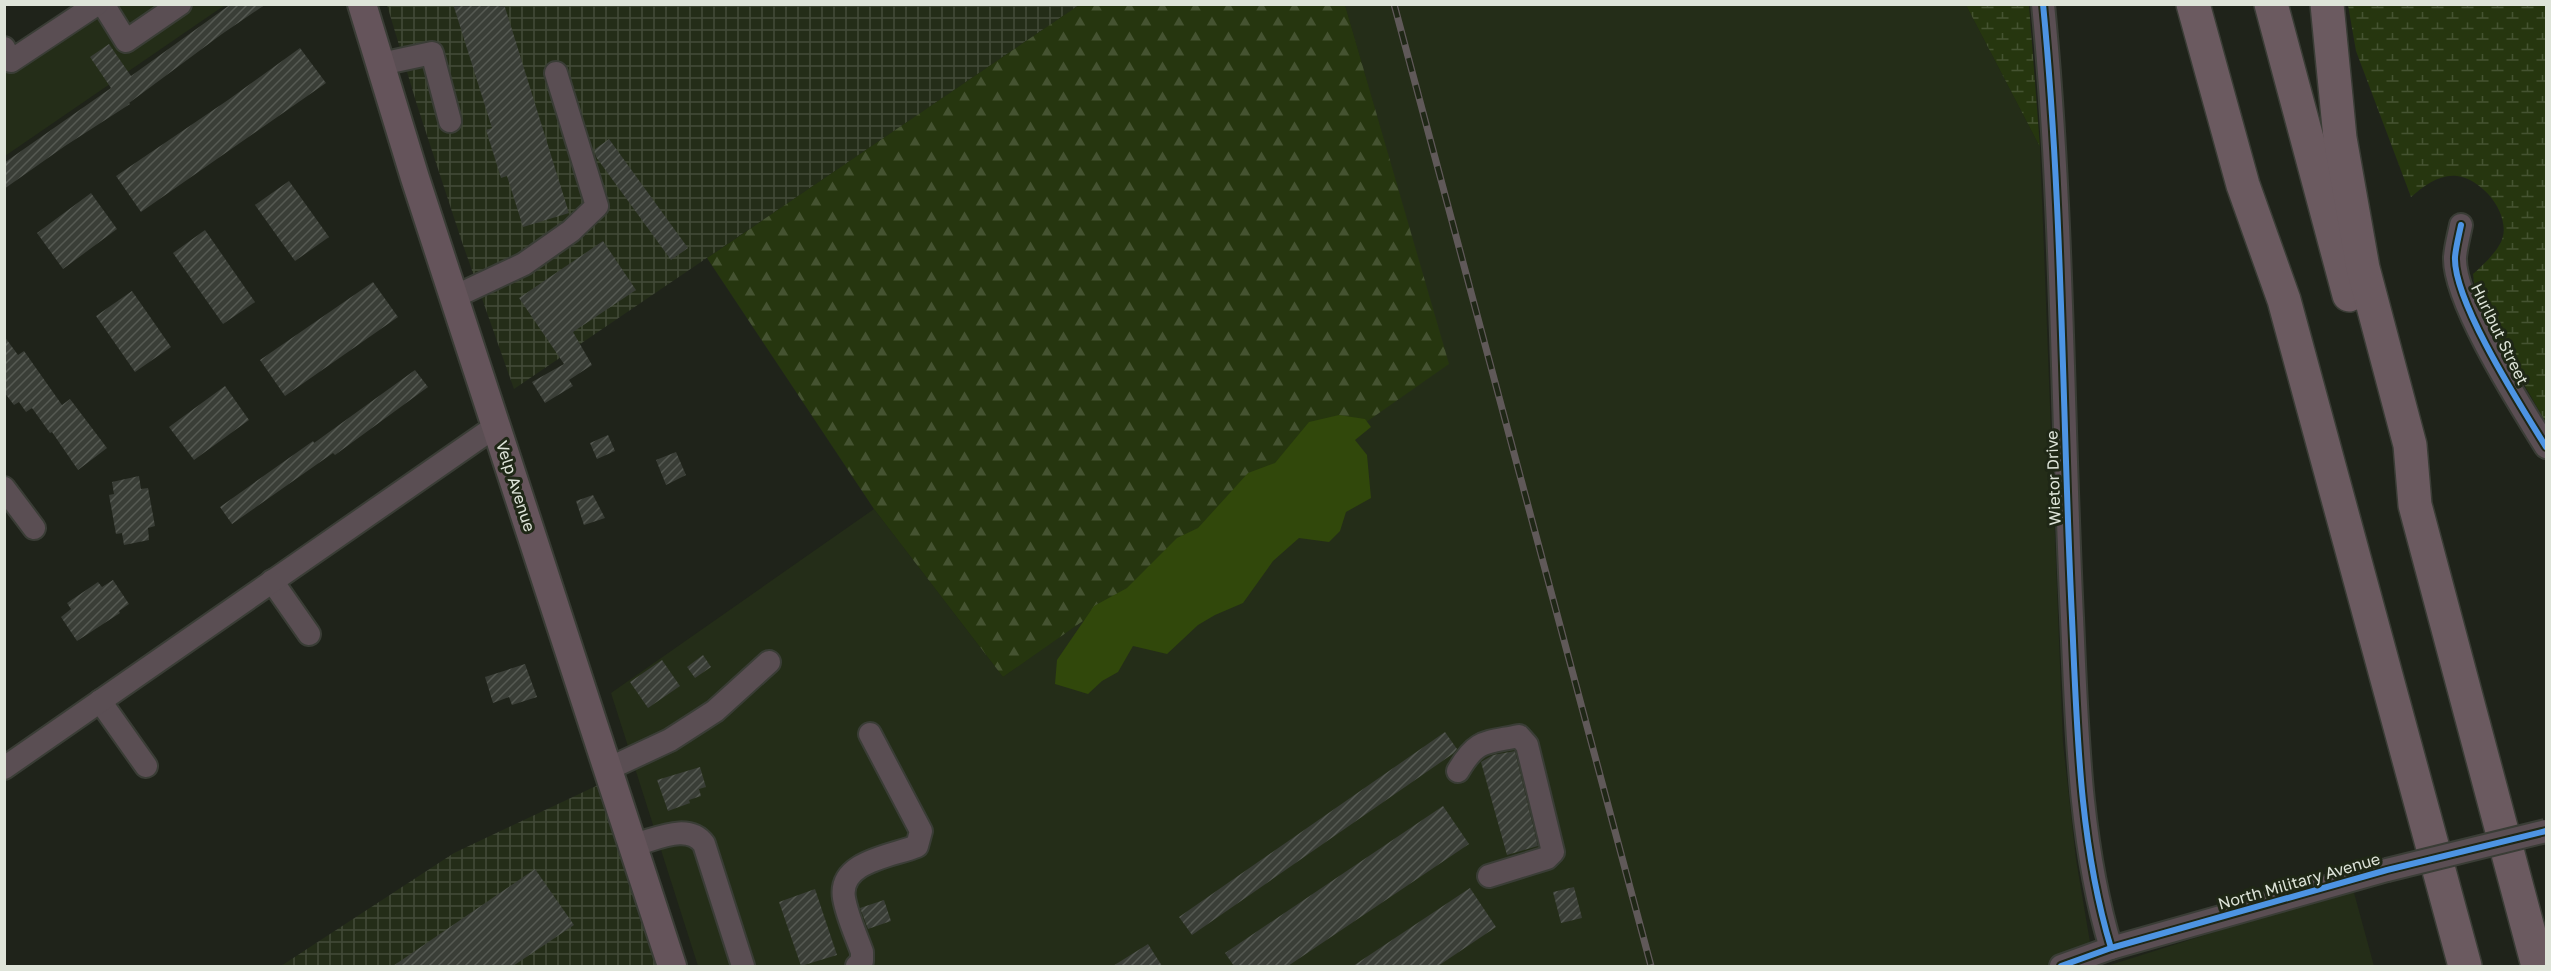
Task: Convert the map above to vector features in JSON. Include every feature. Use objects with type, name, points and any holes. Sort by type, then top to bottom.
[{"type":"highway","points":[[2193,4],[2243,185],[2284,300],[2464,966]]},
{"type":"highway","points":[[2216,4],[2263,183],[2284,300]]},
{"type":"highway","points":[[2271,4],[2388,446],[2415,505],[2538,966]]},
{"type":"highway","points":[[2327,4],[2340,138],[2361,256],[2410,445],[2415,505]]},
{"type":"main road","name":"Velp Avenue","points":[[362,4],[454,297],[672,966]]},
{"type":"street","points":[[4,48],[11,61],[97,4]]},
{"type":"street","points":[[103,4],[126,40],[180,4]]},
{"type":"street","name":"Wietor Drive","points":[[2043,4],[2056,205],[2079,752],[2095,890],[2111,948]]},
{"type":"street","points":[[381,64],[432,53],[450,121]]},
{"type":"street","points":[[454,297],[524,264],[571,231],[597,206],[556,74]]},
{"type":"street","name":"Hurlbut Street","points":[[2461,225],[2455,258],[2462,292],[2522,407],[2547,447]]},
{"type":"street","points":[[4,768],[496,426]]},
{"type":"street","points":[[4,488],[34,528]]},
{"type":"street","points":[[272,581],[309,634]]},
{"type":"street","points":[[608,770],[670,740],[715,711],[769,662]]},
{"type":"street","points":[[100,701],[146,766]]},
{"type":"street","points":[[856,966],[862,961],[862,952],[844,897],[845,881],[850,873],[861,866],[917,846],[921,831],[870,734]]},
{"type":"street","points":[[1458,771],[1468,753],[1478,744],[1519,736],[1527,745],[1553,852],[1547,858],[1489,876]]},
{"type":"street","name":"North Military Avenue","points":[[2061,966],[2111,948],[2387,870],[2547,831]]},
{"type":"street","points":[[633,845],[685,832],[699,837],[704,844],[742,966]]},
{"type":"shaded area","points":[[85,5],[225,5],[5,156],[4,63]]},
{"type":"shaded area","points":[[387,5],[1079,5],[514,389],[462,242]]},
{"type":"shaded area","points":[[1345,5],[1966,5],[2040,147],[2063,743],[2076,859],[2094,966],[698,966],[611,693],[874,509],[1003,677],[1448,364]]},
{"type":"shaded area","points":[[1339,415],[1365,419],[1371,427],[1355,440],[1367,455],[1371,498],[1346,512],[1340,531],[1329,542],[1299,538],[1273,561],[1243,603],[1198,625],[1167,654],[1133,646],[1118,672],[1102,681],[1088,694],[1055,684],[1057,660],[1094,606],[1127,588],[1177,538],[1198,528],[1248,473],[1275,463],[1309,422]]},
{"type":"shaded area","points":[[611,779],[672,966],[281,966],[454,853]]},
{"type":"shaded area","points":[[2353,889],[2374,966],[2107,966],[2208,934]]},
{"type":"green space","points":[[1079,5],[1345,5],[1449,364],[1003,677],[874,509],[707,258]]},
{"type":"green space","points":[[1966,5],[2029,5],[2040,147]]},
{"type":"green space","points":[[2348,5],[2546,5],[2546,423],[2476,300],[2473,274],[2492,255],[2501,242],[2504,232],[2499,210],[2486,191],[2477,184],[2457,176],[2438,179],[2411,197],[2356,51]]},
{"type":"building","points":[[231,4],[266,4],[222,34],[130,104],[4,189],[4,163],[111,88],[90,57],[109,44],[131,76]]},
{"type":"building","points":[[453,4],[504,4],[569,213],[523,227],[507,176],[501,178],[486,130],[492,128]]},
{"type":"building","points":[[300,48],[326,83],[141,212],[116,176]]},
{"type":"building","points":[[609,139],[688,248],[671,260],[596,157],[594,150]]},
{"type":"building","points":[[289,181],[329,237],[295,261],[255,205]]},
{"type":"building","points":[[91,193],[117,229],[63,269],[37,233]]},
{"type":"building","points":[[205,230],[255,302],[223,324],[173,253]]},
{"type":"building","points":[[603,241],[636,290],[573,332],[592,365],[569,380],[573,386],[545,403],[532,382],[564,364],[519,298]]},
{"type":"building","points":[[373,282],[398,317],[285,396],[260,360]]},
{"type":"building","points":[[132,291],[171,347],[135,372],[96,316]]},
{"type":"building","points":[[4,336],[18,355],[24,351],[62,405],[70,399],[107,448],[78,470],[32,408],[26,412],[19,402],[14,405],[4,392]]},
{"type":"building","points":[[415,370],[428,387],[335,455],[333,453],[232,524],[220,507]]},
{"type":"building","points":[[225,386],[249,420],[194,460],[169,427]]},
{"type":"building","points":[[608,435],[615,451],[597,459],[590,443]]},
{"type":"building","points":[[676,452],[686,475],[666,485],[656,460]]},
{"type":"building","points":[[139,476],[141,489],[148,488],[155,526],[148,528],[149,540],[124,545],[122,533],[116,534],[109,495],[114,494],[112,482]]},
{"type":"building","points":[[593,495],[605,518],[584,525],[576,501]]},
{"type":"building","points":[[113,580],[129,604],[119,611],[120,613],[77,641],[61,617],[71,609],[67,603],[98,582],[102,587]]},
{"type":"building","points":[[703,655],[711,667],[695,678],[687,667]]},
{"type":"building","points":[[662,660],[680,686],[648,708],[630,682]]},
{"type":"building","points":[[525,664],[537,697],[512,705],[509,697],[493,703],[485,677]]},
{"type":"building","points":[[1445,732],[1457,749],[1454,753],[1192,935],[1179,917]]},
{"type":"building","points":[[1515,751],[1538,846],[1507,855],[1481,762],[1493,755]]},
{"type":"building","points":[[700,767],[706,787],[699,789],[701,796],[689,800],[690,803],[668,811],[657,780]]},
{"type":"building","points":[[1443,806],[1469,844],[1288,966],[1234,966],[1225,953]]},
{"type":"building","points":[[535,869],[574,925],[513,966],[393,966]]},
{"type":"building","points":[[1574,887],[1582,918],[1561,923],[1553,892]]},
{"type":"building","points":[[1470,888],[1496,927],[1438,966],[1353,966]]},
{"type":"building","points":[[815,889],[837,955],[801,966],[779,902]]},
{"type":"building","points":[[884,900],[891,921],[868,929],[860,908]]},
{"type":"building","points":[[1148,944],[1162,966],[1113,966]]},
{"type":"railway","points":[[1394,4],[1651,966]]},
{"type":"cycle path","points":[[2043,4],[2055,157],[2078,743],[2092,867],[2111,948]]},
{"type":"cycle path","points":[[2461,225],[2455,257],[2457,276],[2465,300],[2491,354],[2546,447]]},
{"type":"cycle path","points":[[2061,966],[2111,948],[2387,870],[2546,831]]}]
